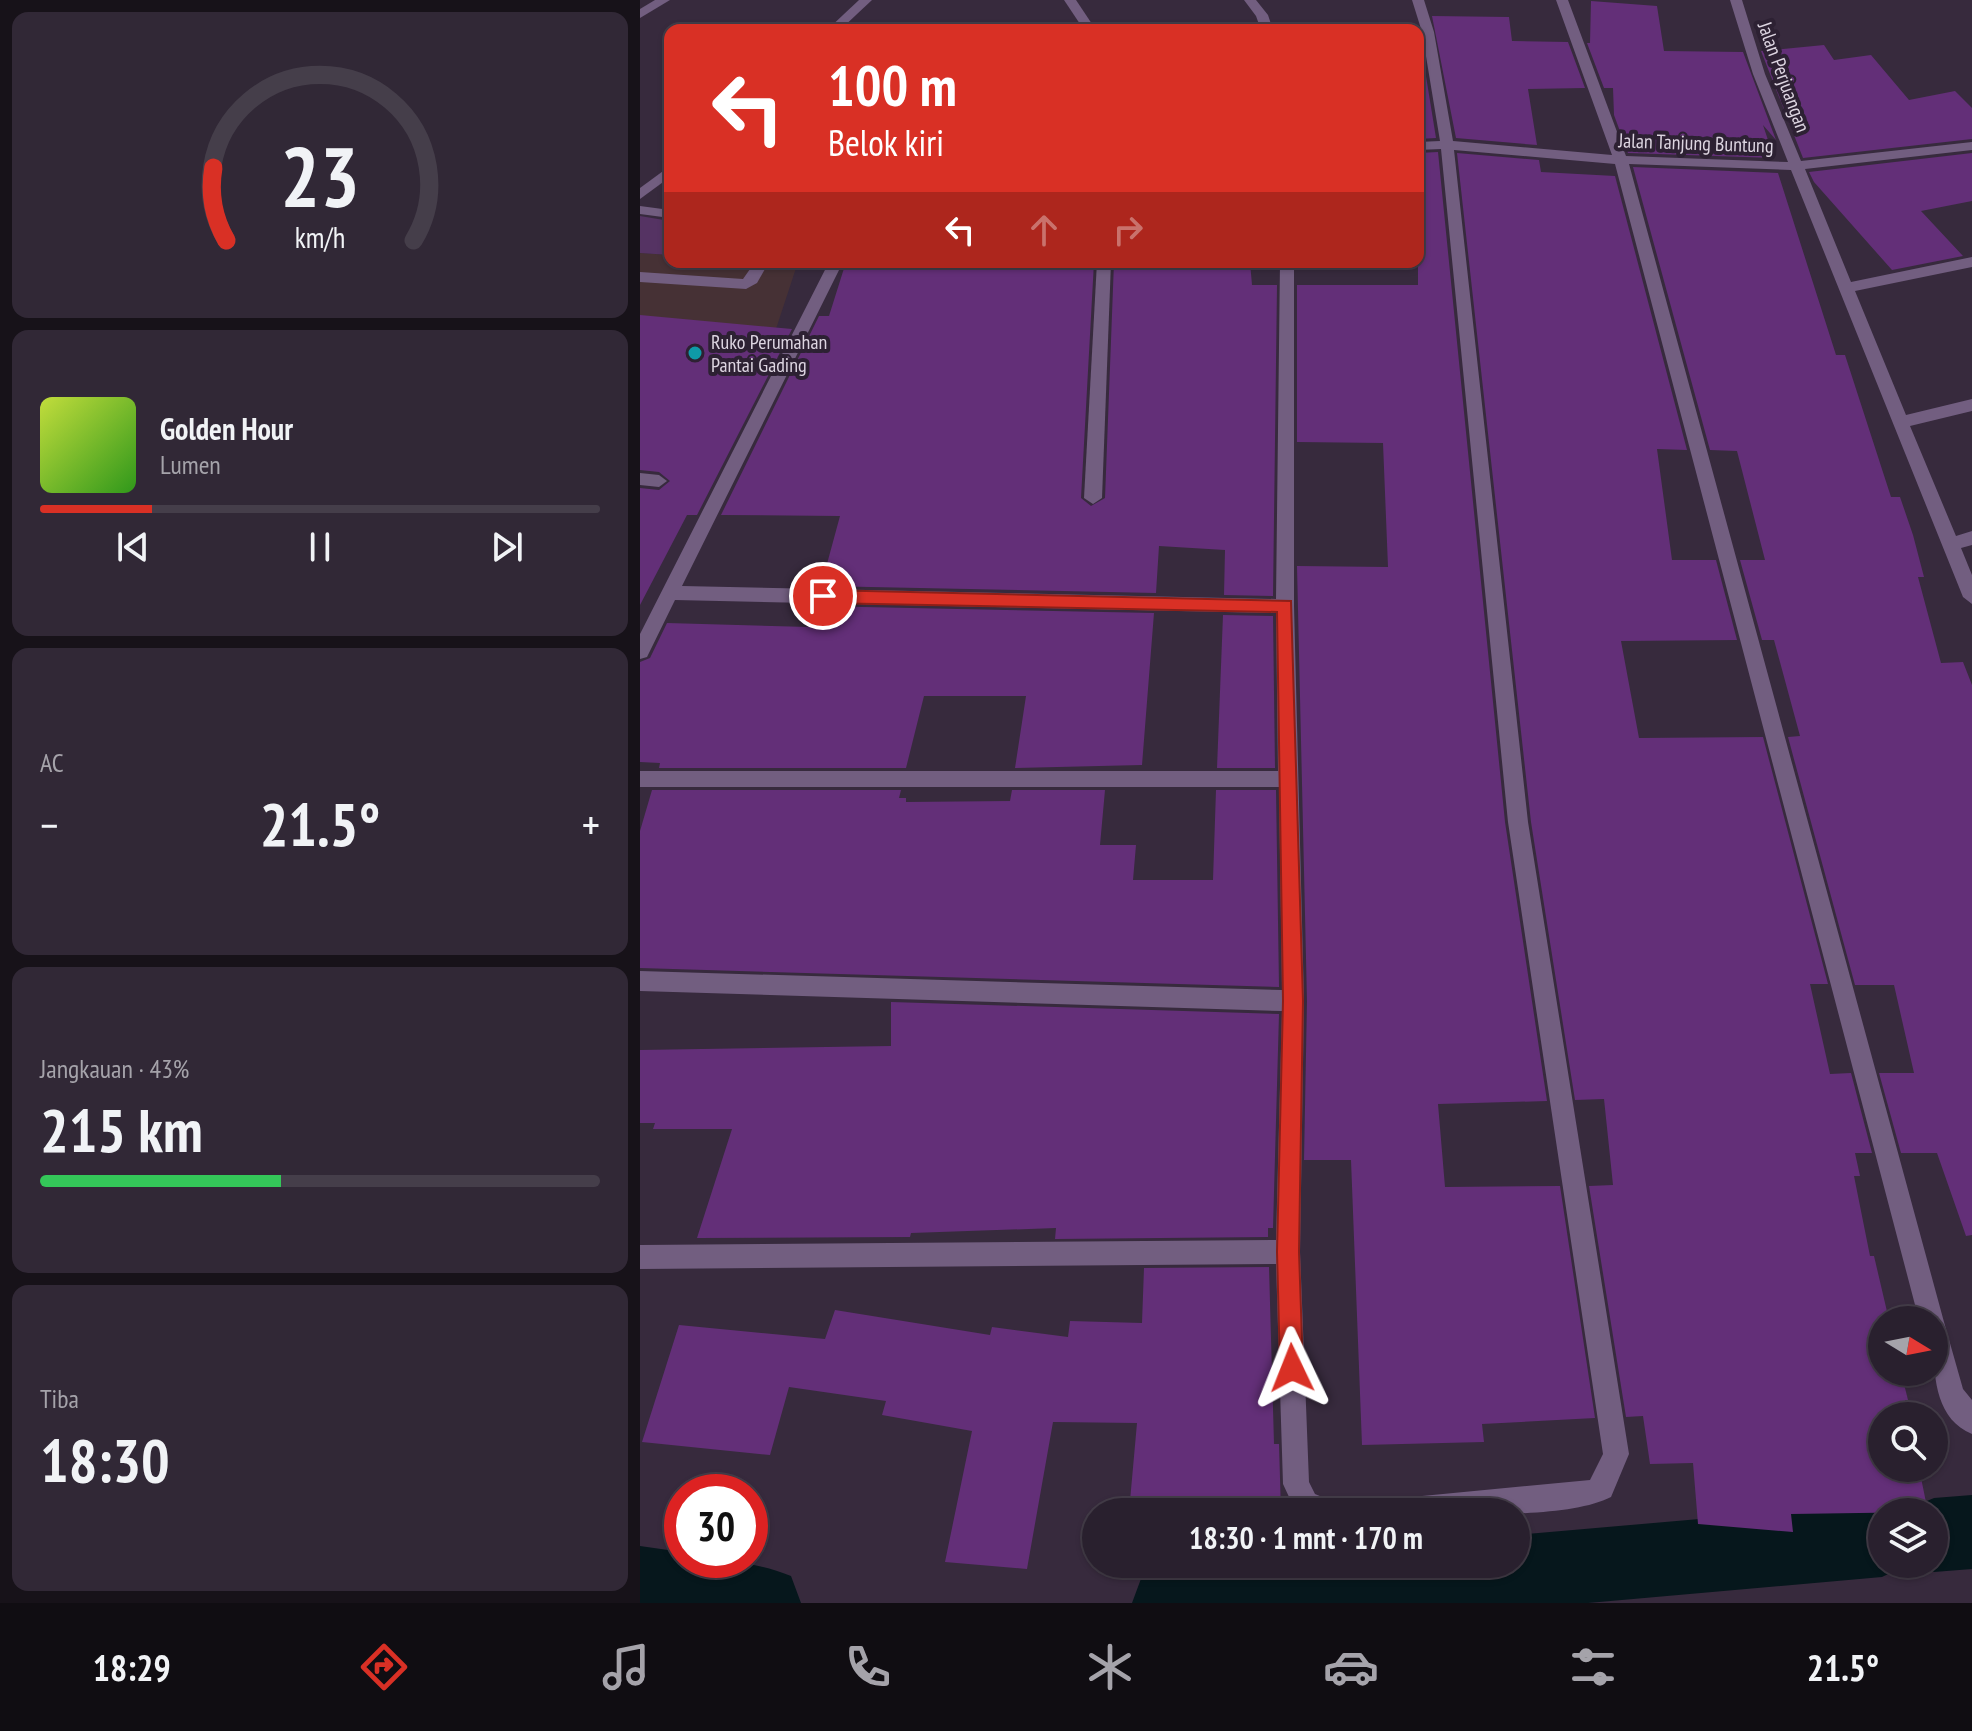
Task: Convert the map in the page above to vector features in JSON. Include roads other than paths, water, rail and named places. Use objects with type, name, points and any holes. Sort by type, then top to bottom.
[{"type":"street","points":[[640,14],[664,0]]},
{"type":"street","points":[[840,24],[866,0]]},
{"type":"street","points":[[1070,0],[1086,24]]},
{"type":"street","points":[[1250,0],[1264,24]]},
{"type":"street","points":[[1418,0],[1428,32],[1447,145],[1518,822],[1616,1454],[1602,1488],[1592,1493],[1530,1499]]},
{"type":"street","points":[[1562,0],[1621,160],[1928,1306]]},
{"type":"street","name":"Jalan Perjuangan","points":[[1736,0],[1759,74],[1795,166],[1972,597]]},
{"type":"street","name":"Jalan Tanjung Buntung","points":[[1424,146],[1447,145],[1621,160],[1795,166],[1972,146]]},
{"type":"street","points":[[640,195],[664,175]]},
{"type":"street","points":[[640,210],[664,213]]},
{"type":"street","points":[[1845,288],[1972,262]]},
{"type":"street","points":[[640,277],[746,284],[759,268]]},
{"type":"street","points":[[640,652],[833,268]]},
{"type":"street","points":[[1093,498],[1104,268]]},
{"type":"street","points":[[1287,268],[1285,606],[1293,1001],[1288,1252],[1296,1484],[1303,1498]]},
{"type":"street","points":[[1902,422],[1972,405]]},
{"type":"street","points":[[640,479],[659,481]]},
{"type":"street","points":[[1951,544],[1972,538]]},
{"type":"street","points":[[669,593],[1285,606]]},
{"type":"street","points":[[640,779],[1287,779]]},
{"type":"street","points":[[640,981],[1293,1001]]},
{"type":"street","points":[[640,1257],[1288,1252]]},
{"type":"street","points":[[1948,1381],[1952,1396],[1972,1421]]},
{"type":"waterway","points":[[1948,1534],[1972,1532]]},
{"type":"waterway","points":[[1169,1603],[1868,1541]]},
{"type":"waterway","points":[[640,1583],[764,1603]]},
{"type":"place","name":"Ruko Perumahan Pantai Gading","points":[[695,353]]}]
